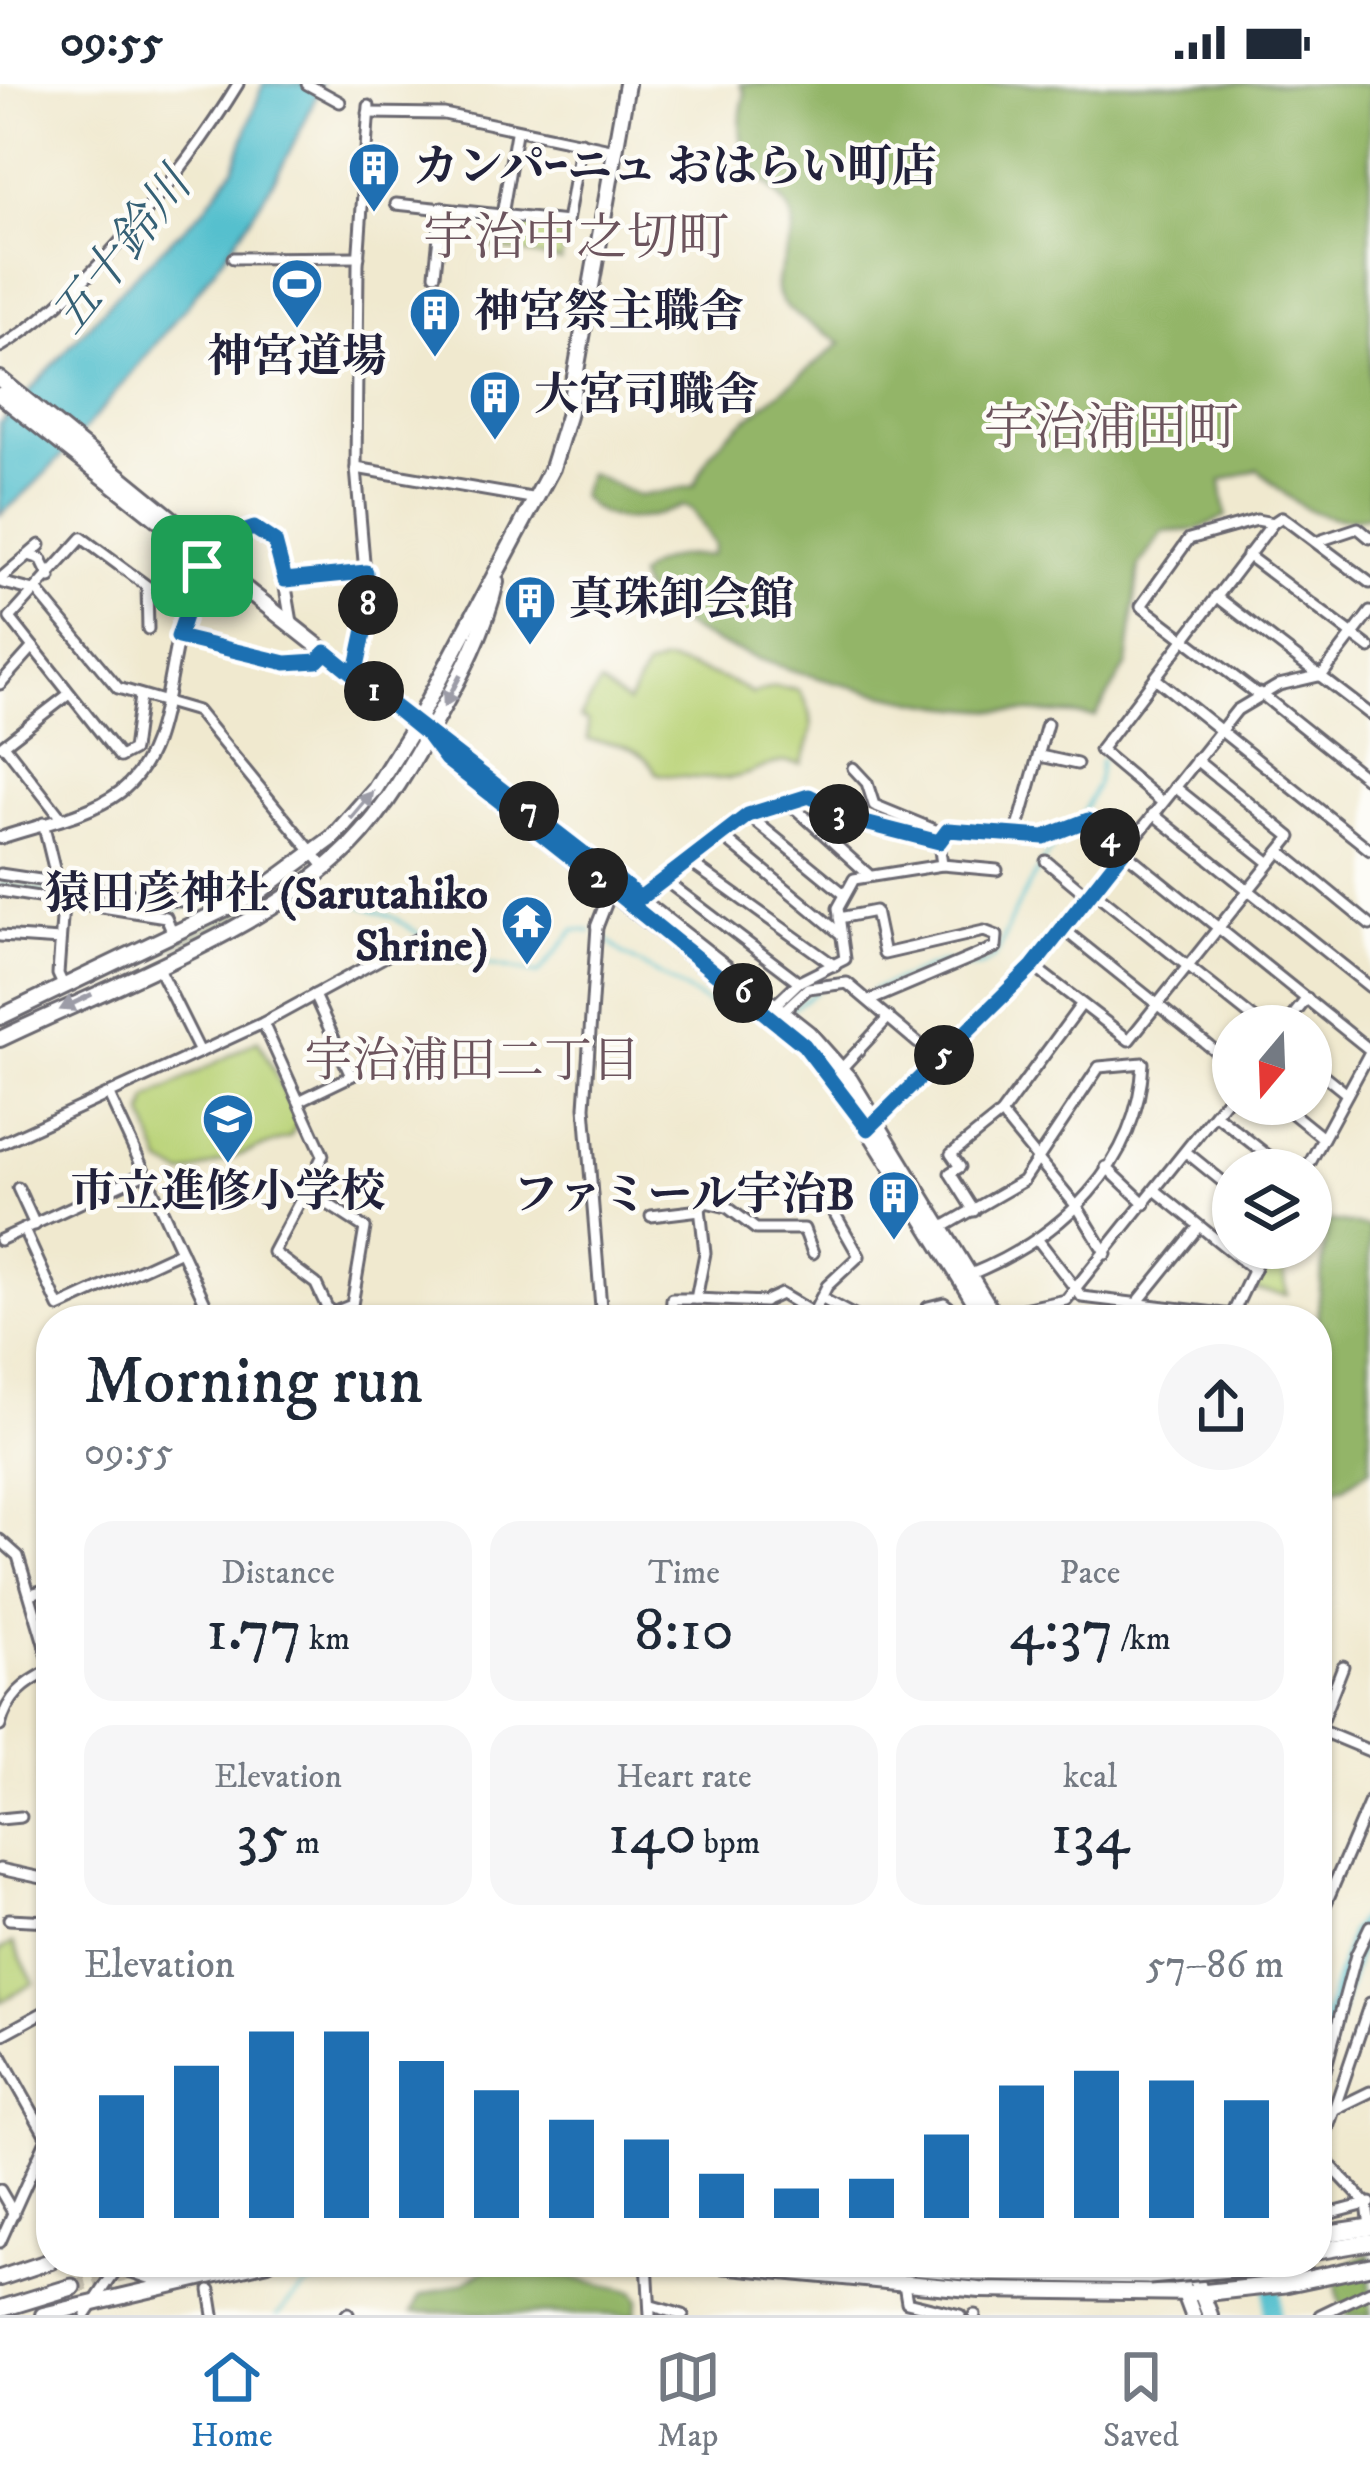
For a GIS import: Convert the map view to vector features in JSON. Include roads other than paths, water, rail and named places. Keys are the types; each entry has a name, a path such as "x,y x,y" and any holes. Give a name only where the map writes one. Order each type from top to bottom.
{"highway":[{"path":"1332,2232 1370,2223"},
{"path":"1332,2248 1370,2242"},
{"path":"1332,2258 1370,2252"},
{"path":"1332,2274 1370,2266"},
{"path":"1193,2294 1318,2277"},
{"path":"0,2300 71,2282 0,2309"}],"main road":[{"path":"0,1039 294,893 326,869 373,820 538,499 568,416 627,84"},
{"path":"0,379 110,476"},
{"path":"0,395 194,537 209,557 614,884 804,1045 873,1126 943,1227 986,1305"},
{"path":"0,1017 274,884 313,855 358,810 421,730"},
{"path":"614,884 640,898 779,1008 842,1068 984,1305"},
{"path":"0,2278 36,2266"},
{"path":"147,2277 175,2280"},
{"path":"44,2315 190,2277"},
{"path":"835,2277 1050,2294 1193,2294"},
{"path":"1182,2277 1210,2315"},
{"path":"1191,2277 1193,2315"}],"street":[{"path":"0,347 50,308 132,224 191,155 238,84"},
{"path":"307,84 340,101"},
{"path":"355,676 367,620 356,468 359,257 368,109 444,114 516,133 615,150"},
{"path":"502,214 516,133"},
{"path":"396,205 567,221 581,142"},
{"path":"435,274 442,207"},
{"path":"233,258 359,257"},
{"path":"356,468 538,499"},
{"path":"1162,802 1100,750 1273,523 1282,517 1370,583"},
{"path":"1273,523 1257,520 1189,538 1141,606 1370,781"},
{"path":"1316,542 1358,528 1367,533"},
{"path":"0,838 102,803 132,782 146,760 195,577 209,557 241,531 260,530 275,542 292,625"},
{"path":"140,696 134,750 123,758 10,618 82,538 147,586 148,629"},
{"path":"0,580 40,545"},
{"path":"29,555 41,560 50,578"},
{"path":"1247,555 1370,648"},
{"path":"285,580 366,572"},
{"path":"0,580 38,592 108,679 140,696 202,716 326,869"},
{"path":"1216,596 1370,714"},
{"path":"873,1126 1033,966 1221,730 1258,694 1322,675 1370,612"},
{"path":"178,637 286,663 317,661 326,652"},
{"path":"0,683 33,647"},
{"path":"1155,678 1370,850"},
{"path":"61,818 2,747 69,694"},
{"path":"1016,835 1047,724"},
{"path":"1040,756 1077,764"},
{"path":"1033,966 1125,1041 1280,851 1291,837 1196,760"},
{"path":"853,767 867,783 874,805 941,837"},
{"path":"1175,787 1270,863"},
{"path":"640,898 748,815 809,796 861,822 941,837 1044,837 1088,820 1370,1051 1317,1149"},
{"path":"788,802 868,874"},
{"path":"1153,814 1369,985"},
{"path":"748,815 843,893"},
{"path":"44,823 61,899 58,974 64,987"},
{"path":"721,835 842,935"},
{"path":"941,837 942,866"},
{"path":"1280,851 1370,925"},
{"path":"687,860 835,966"},
{"path":"1046,861 1237,1005"},
{"path":"779,1008 799,982 845,959 839,918 843,893 856,876 942,866 997,870"},
{"path":"0,874 180,901"},
{"path":"662,878 799,982"},
{"path":"601,1305 585,1107 596,926 614,884"},
{"path":"0,891 166,917 173,934"},
{"path":"839,918 875,911 884,953 984,931 997,937 996,947 983,956 954,962 871,1000"},
{"path":"1062,928 1212,1048"},
{"path":"0,935 60,940"},
{"path":"0,1144 263,1023 417,939"},
{"path":"156,964 200,1052"},
{"path":"779,1008 797,994 828,982 847,983 918,1043"},
{"path":"299,1101 354,1074 314,995"},
{"path":"1302,1005 1307,998"},
{"path":"974,1211 950,1173 960,1167 951,1154 1001,1114 1081,1005"},
{"path":"842,1068 890,1017"},
{"path":"263,1023 323,1155 273,1252 308,1276 325,1305"},
{"path":"943,1227 1023,1181 1099,1067 1142,1063 1141,1098 1130,1132 1078,1208 1038,1240 971,1274"},
{"path":"1332,1082 1347,1094"},
{"path":"109,1095 206,1305"},
{"path":"1001,1114 1078,1208 1106,1254"},
{"path":"1053,1305 1074,1293 1212,1118"},
{"path":"1229,1125 1259,1149"},
{"path":"1307,1125 1323,1138"},
{"path":"1186,1152 1212,1173"},
{"path":"1106,1167 1145,1204"},
{"path":"0,1240 145,1173"},
{"path":"18,1188 58,1305"},
{"path":"306,1190 365,1228 352,1305"},
{"path":"1155,1190 1254,1270 1237,1305"},
{"path":"818,1305 859,1256 822,1192"},
{"path":"696,1299 705,1252 700,1210 706,1202 756,1229 804,1229 813,1253"},
{"path":"651,1216 700,1210"},
{"path":"1137,1303 1198,1226"},
{"path":"1038,1240 1074,1293 1153,1305"},
{"path":"63,1305 181,1250"},
{"path":"672,1305 672,1299 766,1301 782,1294 797,1305"},
{"path":"821,1298 834,1305"},
{"path":"0,1540 14,1549 36,1613"},
{"path":"31,1594 36,1592"},
{"path":"1332,1694 1343,1666"},
{"path":"0,1726 6,1705 36,1677"},
{"path":"1332,1736 1370,1751"},
{"path":"1332,1888 1366,1823 1370,1801"},
{"path":"0,1819 21,1817"},
{"path":"0,1869 36,1879"},
{"path":"9,1919 36,1920"},
{"path":"1332,2044 1356,1955 1370,1926"},
{"path":"1332,2107 1370,2003"},
{"path":"0,2036 36,2016"},
{"path":"0,2054 36,2118"},
{"path":"1332,2110 1370,2092"},
{"path":"0,2242 36,2163"},
{"path":"1332,2166 1368,2203 1370,2223"},
{"path":"0,2190 14,2214"},
{"path":"1332,2213 1368,2203"},
{"path":"86,2315 109,2277"},
{"path":"648,2277 651,2310 683,2315"},
{"path":"904,2284 907,2302 960,2315"},
{"path":"210,2290 214,2315"},
{"path":"1320,2315 1370,2291"}],"water":[{"name":"五十鈴川","path":"263,84 321,84 282,167 233,244 178,317 48,470 0,515 0,423 133,277 205,208 234,167"}],"waterway":[{"path":"1082,814 1097,784 1101,760"},
{"path":"960,967 982,965 995,956 1026,891 1060,838"},
{"path":"0,884 170,912 258,873 274,874"},
{"path":"311,888 393,917 456,958 538,974 574,930 591,931"},
{"path":"600,934 623,954 729,1016 751,1012"},
{"path":"872,990 946,961"},
{"path":"792,1009 816,992"},
{"path":"1332,2017 1357,1935 1370,1918"},
{"path":"277,2315 306,2286 335,2277"},
{"path":"1272,2315 1273,2277"}],"tunnel":[{"path":"72,2287 110,2277"}],"place":[{"name":"カンパｰニュ おはらい町店","path":"374,214"},
{"name":"神宮道場","path":"297,330"},
{"name":"神宮祭主職舎","path":"435,359"},
{"name":"大宮司職舎","path":"495,442"},
{"name":"真珠卸会館","path":"530,647"},
{"name":"猿田彦神社 (Sarutahiko Shrine)","path":"527,967"},
{"name":"市立進修小学校","path":"228,1165"},
{"name":"ファミール宇治B","path":"894,1242"}],"district":[{"name":"宇治中之切町","path":"576,239"},
{"name":"宇治浦田町","path":"1111,429"},
{"name":"宇治浦田二丁目","path":"472,1062"}]}
